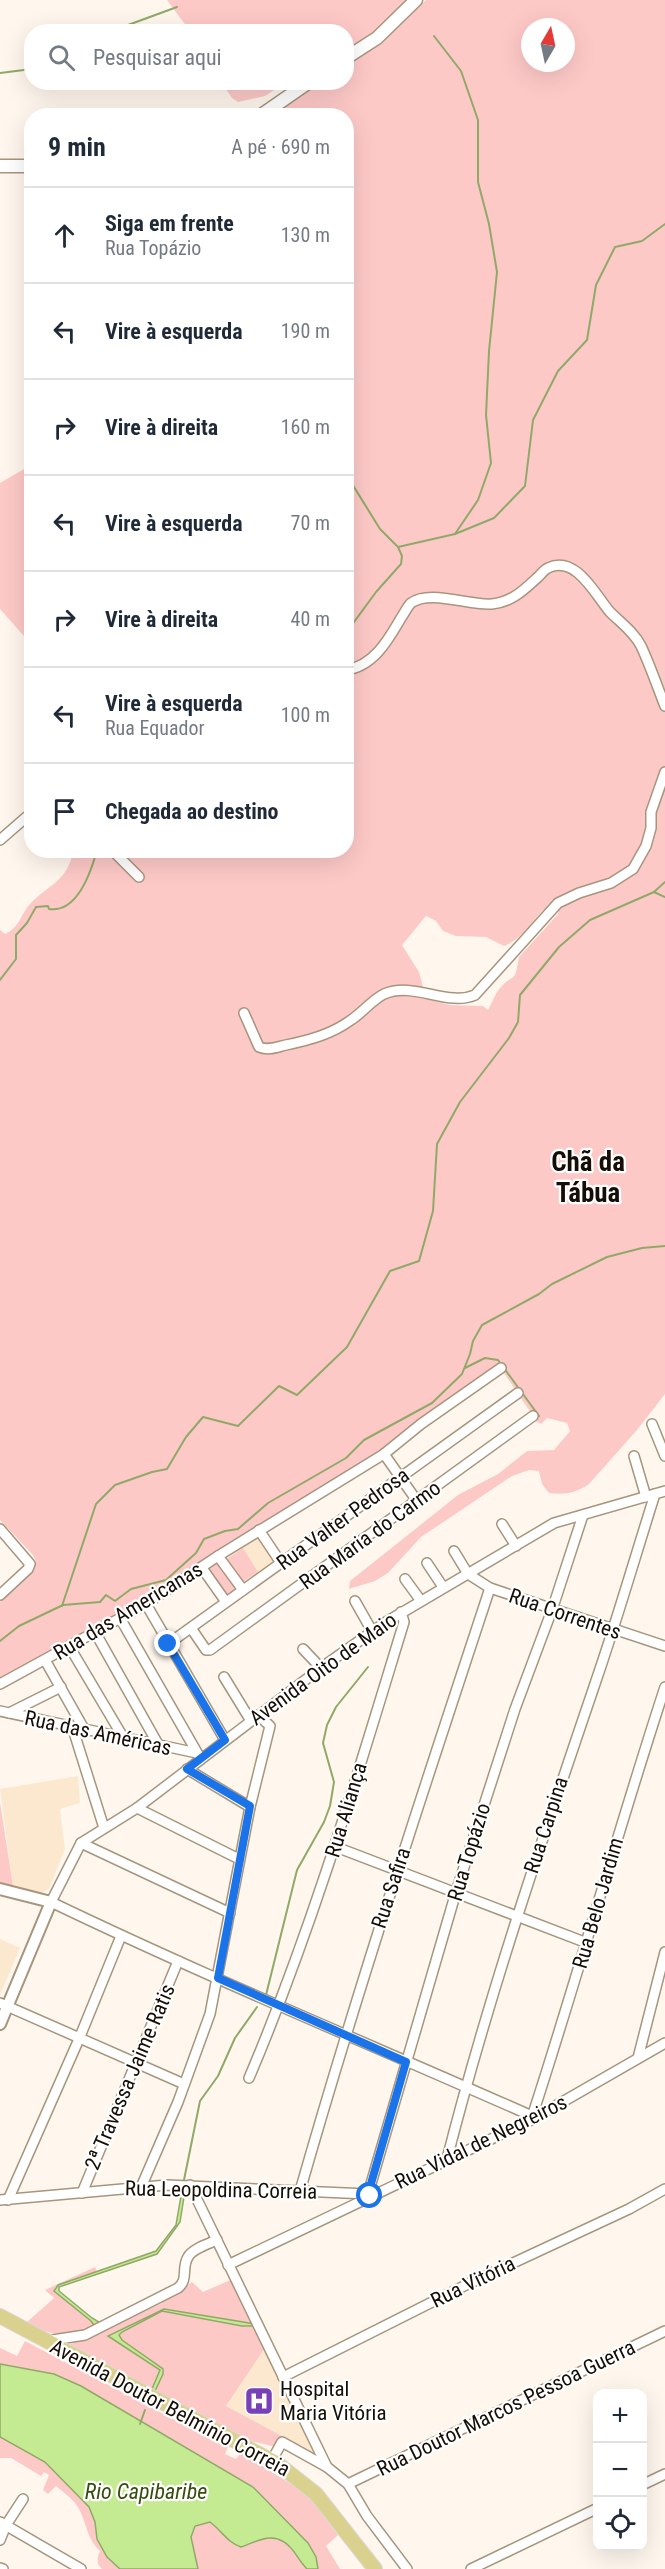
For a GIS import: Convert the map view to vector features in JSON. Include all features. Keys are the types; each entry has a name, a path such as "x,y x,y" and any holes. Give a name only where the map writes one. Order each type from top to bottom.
{"main road":[{"path":"354,53 377,38 416,0"},
{"path":"272,108 297,90"},
{"path":"0,166 24,166"},
{"name":"Avenida Doutor Belmínio Correia","path":"0,2316 272,2460 316,2494 375,2569"}],"street":[{"path":"354,669 374,657 410,604 421,598 493,604 519,595 548,568 561,565 580,574 610,612 634,636 641,647 665,706"},
{"path":"244,1013 259,1047 268,1049 313,1039 335,1030 384,994 399,991 430,993 464,1000 475,995 558,903 579,893 611,883 633,869 646,846 651,828 651,812 665,772"},
{"path":"0,840 24,820"},
{"path":"120,858 139,877"},
{"path":"218,1556 384,1454 421,1424 501,1368"},
{"name":"Rua Valter Pedrosa","path":"168,1644 518,1393"},
{"name":"Rua Maria do Carmo","path":"191,1628 206,1650 210,1650 533,1416"},
{"path":"652,1424 665,1456"},
{"path":"384,1454 417,1501"},
{"path":"634,1455 651,1496"},
{"name":"Avenida Oito de Maio","path":"0,2024 4,2005 81,1843 137,1808 187,1769 199,1755 225,1740 401,1612 561,1520 665,1491"},
{"name":"Rua Carpina","path":"447,2159 465,2086 517,1915 612,1630 651,1496"},
{"name":"Rua Topázio","path":"369,2195 456,1892 515,1709 552,1610 583,1515"},
{"path":"502,1524 516,1546"},
{"path":"0,1529 30,1564 28,1569 0,1594"},
{"path":"259,1530 281,1563"},
{"path":"454,1551 468,1574"},
{"name":"Rua das Americanas","path":"0,1684 146,1604 218,1556 243,1590"},
{"path":"427,1563 443,1587"},
{"path":"202,1568 226,1602"},
{"name":"Rua Correntes","path":"468,1574 490,1588 665,1646"},
{"path":"405,1579 421,1600"},
{"name":"Rua Safira","path":"300,2191 344,2035 490,1588"},
{"path":"355,1601 372,1631"},
{"path":"146,1604 225,1740"},
{"name":"Rua Aliança","path":"249,2078 279,2006 336,1847 404,1622 401,1612"},
{"path":"120,1618 199,1755"},
{"path":"94,1632 159,1746"},
{"path":"69,1646 123,1737"},
{"path":"303,1649 321,1668"},
{"path":"45,1660 84,1729"},
{"path":"142,2186 210,2014 250,1806 270,1726 254,1718 224,1677"},
{"path":"4,1712 61,1687"},
{"name":"Rua Belo Jardim","path":"532,2118 587,1943 621,1823 665,1687"},
{"name":"Rua das Américas","path":"4,1712 199,1755"},
{"path":"72,1726 104,1828"},
{"path":"187,1769 250,1806"},
{"path":"137,1808 239,1859"},
{"path":"81,1843 230,1913"},
{"path":"336,1847 587,1943"},
{"path":"0,1889 51,1902 121,1936 465,2086 532,2118"},
{"path":"4,2199 79,2039 121,1936"},
{"path":"638,2058 665,1952"},
{"name":"2ª Travessa Jaime Ratis","path":"82,2193 178,1961"},
{"path":"4,2005 184,2084"},
{"name":"Rua Vidal de Negreiros","path":"228,2265 532,2118 665,2043"},
{"path":"190,2185 327,2467"},
{"name":"Rua Leopoldina Correia","path":"4,2199 142,2186 190,2185 369,2195"},
{"name":"Rua Vitória","path":"283,2377 458,2289 629,2209 665,2189"},
{"path":"46,2341 85,2335 178,2288 185,2280 186,2262 190,2254 217,2240"},
{"name":"Rua Doutor Marcos Pessoa Guerra","path":"348,2484 665,2331"},
{"path":"272,2460 282,2442 327,2467 348,2484 367,2516 407,2569"},
{"path":"647,2483 665,2474"},
{"path":"0,2540 3,2524 23,2499"},
{"path":"471,2569 593,2510"},
{"path":"3,2524 81,2569"}],"shaded area":[{"path":"167,0 406,0 385,24 354,45 354,24 185,24"},
{"path":"426,0 665,0 665,1394 637,1430 589,1484 570,1493 549,1493 542,1484 539,1471 529,1470 512,1476 421,1537 388,1573 375,1581 349,1589 350,1581 458,1495 498,1474 527,1451 554,1450 570,1431 567,1423 547,1418 541,1424 537,1422 498,1364 389,1445 247,1539 0,1681 0,1602 30,1575 36,1562 33,1555 0,1520 0,930 5,934 13,928 29,905 61,877 71,858 354,858 354,108 278,108 308,90 354,90 354,59 385,38","holes":["559,909 558,914 519,957 515,975 500,988 488,1010 483,1006 450,1005 430,1000 419,972 402,945 426,916 436,921 443,931 456,936 486,937 504,946 520,936 543,910"]},
{"path":"227,90 274,90 265,96 238,102"},
{"path":"24,469 24,636 0,609 0,483"},
{"path":"260,1534 278,1562 242,1586 222,1559"},
{"path":"243,1548 258,1572 242,1582 227,1559"},
{"path":"218,1561 238,1589 226,1597 206,1570"},
{"path":"78,1776 80,1803 60,1809 65,1849 49,1889 41,1893 13,1886 0,1789"},
{"path":"0,1802 13,1886 0,1883"},
{"path":"0,1939 20,1948 0,1995"},
{"path":"95,2267 97,2272 56,2286 54,2291 91,2321 96,2328 78,2333 60,2334 43,2331 26,2323 54,2298 45,2290"},
{"path":"235,2278 267,2345 226,2406 282,2436 276,2447 251,2441 67,2346 160,2304 192,2282 203,2292"},
{"path":"25,2341 209,2438 211,2434 229,2444 225,2454 236,2459 241,2452 291,2484 311,2499 338,2535 326,2546 340,2569 318,2569 316,2557 253,2487 81,2386 54,2374 0,2364 0,2348 17,2356"},
{"name":"Hospital Maria Vitória","path":"264,2349 288,2399 316,2454 226,2406"},
{"path":"0,2437 45,2462 89,2507 95,2522 97,2539 107,2557 120,2569 100,2567 98,2556 100,2551 91,2540 75,2503 56,2486 48,2494 43,2490 49,2475 44,2472 41,2476 11,2458 0,2458"},
{"path":"210,2522 229,2540 241,2547 266,2538 278,2539 292,2549 307,2569 198,2569 191,2537 195,2526"}],"water":[{"path":"181,2196 184,2197 180,2222 157,2254 59,2287 59,2291 104,2325 96,2328 91,2321 54,2291 58,2285 156,2251 176,2225"},
{"path":"164,2309 256,2326 242,2326 162,2311 122,2332 119,2335 122,2340 163,2369 155,2391 152,2389 160,2370 108,2336"},
{"name":"Rio Capibaribe","path":"0,2364 54,2374 81,2386 253,2487 308,2543 316,2557 318,2569 307,2569 290,2547 278,2539 266,2538 241,2547 229,2540 210,2522 195,2526 191,2537 198,2569 120,2569 107,2557 97,2539 95,2522 89,2507 45,2462 0,2437"}],"waterway":[{"path":"131,24 177,7"},
{"path":"434,36 461,71 478,120 478,182 489,224 497,272 489,351 486,415 491,463 478,500 455,534"},
{"path":"0,73 24,70"},
{"path":"398,547 455,534 494,518 525,486 533,420 558,371 587,340 596,285 615,247 642,241 665,224"},
{"path":"354,487 380,529 398,547 402,556 401,564 376,592 354,622"},
{"path":"0,980 16,959 16,935 27,923 36,907 48,906 49,909 59,909 67,905 75,898 87,879 94,858"},
{"path":"62,1606 96,1504 115,1485 167,1469 186,1437 203,1417 238,1426 279,1386 297,1395 347,1347 390,1271 419,1261 433,1211 437,1144 460,1102 509,1038 518,1022 520,995 559,947 590,920 654,892 665,882"},
{"path":"654,892 665,897"},
{"path":"0,1641 19,1626 63,1605 100,1602 106,1595 115,1601 131,1589 166,1580 196,1553 204,1539 238,1529 268,1503 346,1458 364,1440 432,1403 462,1374 473,1341 482,1325 539,1294 552,1284 607,1257 642,1248 665,1246"},
{"path":"465,1368 485,1358 498,1360 539,1416"},
{"path":"266,1995 297,1870 324,1822 330,1806 334,1782 323,1743 327,1725 336,1707 368,1667"},
{"path":"184,2180 200,2101 218,2076 235,2038 257,2007"},
{"path":"140,2424 145,2410"}],"place":[{"name":"Hospital Maria Vitória","path":"259,2401"}],"district":[{"name":"Chã da Tábua","path":"588,1178"}],"route":[{"path":"168,1644 225,1740 187,1769 250,1806 218,1978 406,2062 368,2194 370,2196"}]}
